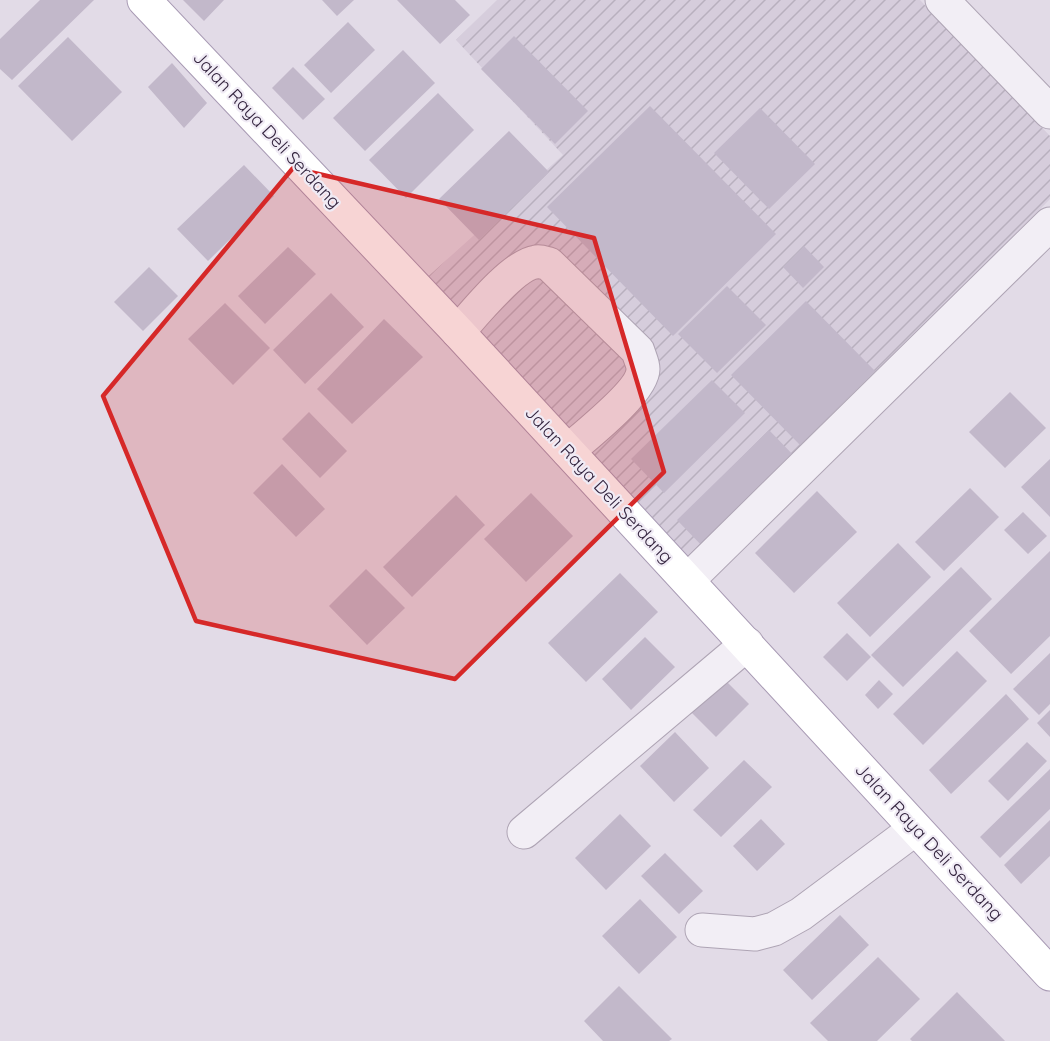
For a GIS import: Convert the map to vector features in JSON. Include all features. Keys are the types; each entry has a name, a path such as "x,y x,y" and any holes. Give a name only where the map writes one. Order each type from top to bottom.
{"main road":[{"name":"Jalan Raya Deli Serdang","path":"144,0 458,332 1050,974"}],"street":[{"path":"942,0 1050,112"},
{"path":"688,580 1050,224"},
{"path":"458,332 510,276 524,266 537,261 549,264 638,351 643,368 634,389 621,404 568,451"},
{"path":"524,832 747,644"},
{"path":"702,930 755,934 774,929 801,915 915,829"}],"highlighted area":[{"path":"293,168 594,238 664,472 455,679 196,621 103,396"}],"shaded area":[{"path":"497,0 920,0 1050,136 1050,199 693,563 422,282 563,155 456,40"}],"building":[{"path":"40,0 94,0 12,80 0,69 0,39"},
{"path":"183,0 224,0 204,21"},
{"path":"322,0 354,0 337,16"},
{"path":"397,0 455,0 470,15 440,44"},
{"path":"348,22 375,50 331,93 304,65"},
{"path":"514,36 588,111 555,144 481,69"},
{"path":"68,37 122,92 72,141 18,86"},
{"path":"403,50 435,83 365,151 333,118"},
{"path":"172,63 207,103 184,128 148,87"},
{"path":"293,67 325,99 303,120 272,88"},
{"path":"438,93 474,130 406,198 369,160"},
{"path":"650,106 776,234 673,336 547,207"},
{"path":"760,108 815,164 769,209 714,153"},
{"path":"509,131 549,172 479,240 439,199"},
{"path":"244,165 274,196 208,261 177,229"},
{"path":"804,246 824,267 803,288 783,267"},
{"path":"288,247 316,274 265,324 238,296"},
{"path":"149,267 178,296 143,331 114,302"},
{"path":"727,286 766,325 717,373 678,334"},
{"path":"331,293 364,327 305,384 273,350"},
{"path":"806,301 875,371 800,445 731,375"},
{"path":"225,303 270,348 233,385 188,339"},
{"path":"384,319 423,357 352,424 317,389"},
{"path":"712,380 745,413 664,493 631,459"},
{"path":"1010,392 1046,428 1005,468 969,432"},
{"path":"309,412 347,451 320,478 282,439"},
{"path":"769,430 798,460 706,550 677,520"},
{"path":"1050,459 1050,517 1021,487"},
{"path":"282,464 325,509 296,537 253,493"},
{"path":"970,488 999,517 944,571 915,542"},
{"path":"817,491 857,532 794,593 755,553"},
{"path":"531,493 573,536 526,582 484,539"},
{"path":"456,495 485,525 412,597 383,567"},
{"path":"1023,512 1047,536 1028,554 1004,530"},
{"path":"898,543 931,577 870,637 837,603"},
{"path":"1050,551 1050,636 1011,674 969,631"},
{"path":"961,567 992,599 903,687 871,655"},
{"path":"366,569 405,608 367,645 329,606"},
{"path":"620,573 658,612 586,682 548,643"},
{"path":"847,633 871,657 847,681 823,657"},
{"path":"645,637 675,667 631,710 602,679"},
{"path":"957,651 987,681 923,745 893,714"},
{"path":"1050,653 1050,704 1039,715 1013,689"},
{"path":"718,673 749,704 716,737 685,706"},
{"path":"879,680 893,694 878,709 865,695"},
{"path":"1006,694 1029,719 951,794 929,770"},
{"path":"1050,710 1050,737 1037,723"},
{"path":"675,732 709,768 674,802 640,766"},
{"path":"1027,742 1047,761 1008,801 988,781"},
{"path":"744,760 772,787 721,837 693,810"},
{"path":"1050,769 1050,809 1000,858 980,837"},
{"path":"620,814 651,846 606,890 575,858"},
{"path":"761,819 785,844 757,871 733,846"},
{"path":"1050,820 1050,856 1021,884 1004,865"},
{"path":"665,853 703,891 679,914 641,876"},
{"path":"640,899 677,937 639,974 602,936"},
{"path":"840,915 869,945 812,1000 783,970"},
{"path":"878,957 920,999 877,1041 828,1041 810,1023"},
{"path":"619,986 672,1039 669,1041 603,1041 584,1021"},
{"path":"957,992 1005,1041 912,1041 910,1039"}]}
